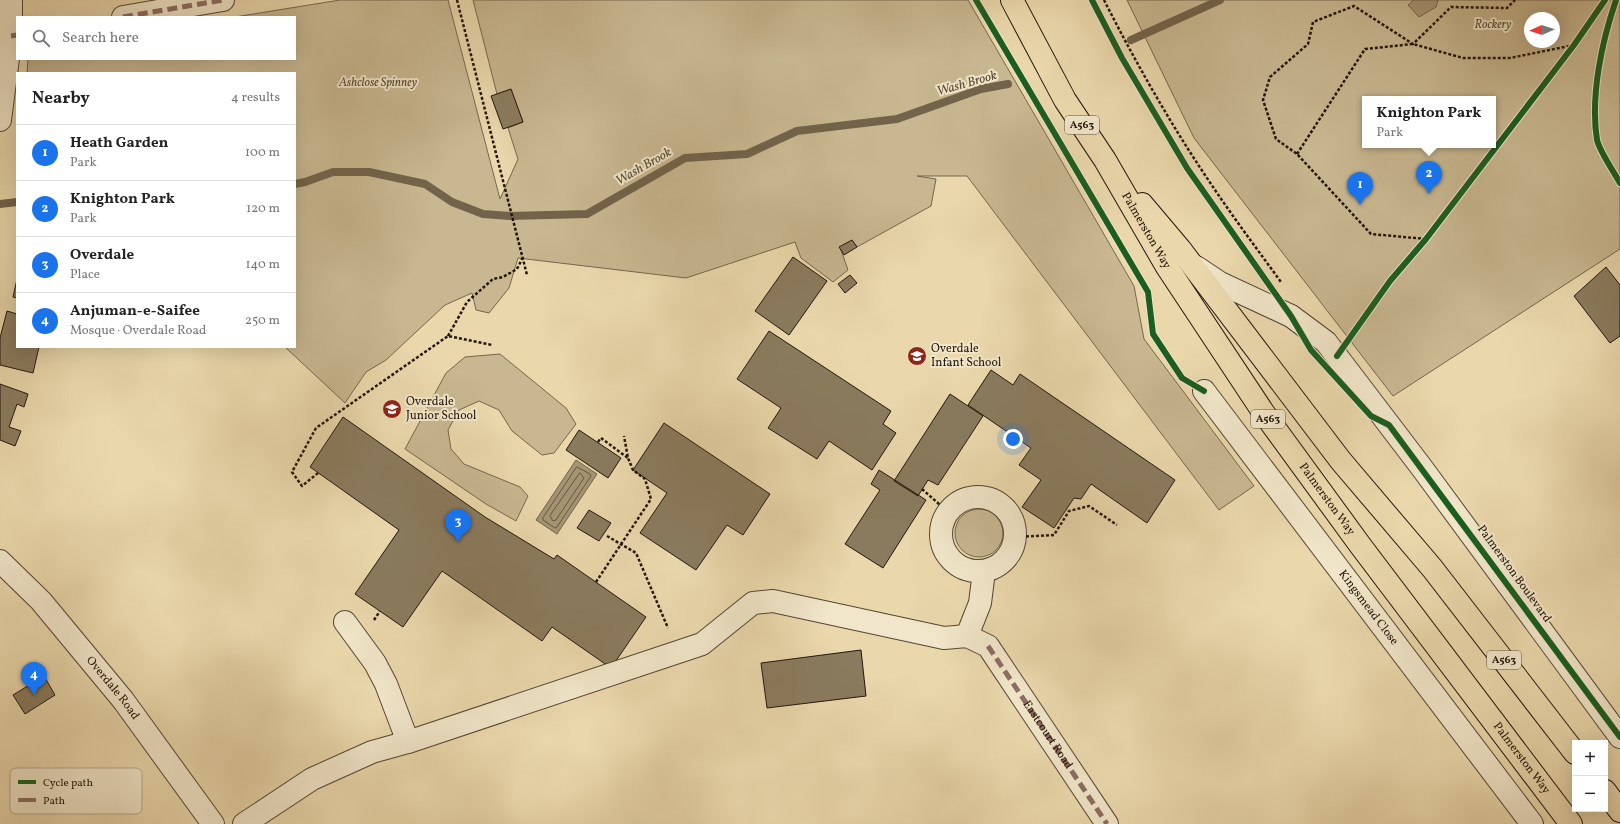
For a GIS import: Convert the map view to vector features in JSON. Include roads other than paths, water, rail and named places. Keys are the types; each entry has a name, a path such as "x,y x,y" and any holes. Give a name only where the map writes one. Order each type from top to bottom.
{"highway":[{"name":"Palmerston Way","path":"1012,0 1059,88 1105,160 1167,267 1263,412 1360,545 1570,824"},
{"name":"Palmerston Way","path":"1105,160 1180,249 1341,461 1432,568 1572,749"},
{"path":"1608,795 1620,811"}],"street":[{"path":"0,120 14,35 11,0"},
{"path":"129,16 223,0"},
{"name":"Palmerston Boulevard","path":"1191,264 1220,284 1291,316 1326,342 1422,468 1620,736"},
{"name":"Kingsmead Close","path":"1204,391 1532,824"},
{"path":"980,497 992,499 1002,505 1010,514 1015,525 1016,537 1012,550 1006,560 995,568 984,571 971,571 960,566 950,558 943,548 941,535 942,523 948,512 957,503 968,498 980,497"},
{"name":"Overdale Road","path":"0,561 41,600 123,700 213,824"},
{"path":"244,824 312,779 372,752 408,742 702,644 753,603 773,601 944,638 967,636 980,603 984,571"},
{"path":"345,622 375,663 386,684 408,742"},
{"name":"Eastcourt Road","path":"967,636 988,646 1107,824"}],"water":[{"path":"1414,0 1438,0 1436,7 1419,17 1408,5"},
{"path":"576,460 597,474 557,534 536,520"}],"waterway":[{"name":"Wash Brook","path":"1131,40 1220,0"},
{"name":"Wash Brook","path":"296,184 333,172 369,172 425,184 452,202 483,214 510,216 587,214 685,158 747,154 797,131 897,119 981,89 1008,84"},
{"path":"0,204 16,202"}],"place":[{"name":"Knighton Park","path":"1429,194"},
{"name":"Heath Garden","path":"1360,205"},
{"name":"Overdale Infant School","path":"917,356"},
{"name":"Overdale Junior School","path":"392,409"},
{"name":"Overdale","path":"458,542"},
{"name":"Anjuman-e-Saifee","path":"34,695"}],"park label":[{"name":"Rockery","path":"1493,25"},
{"name":"Ashclose Spinney","path":"378,83"}]}
